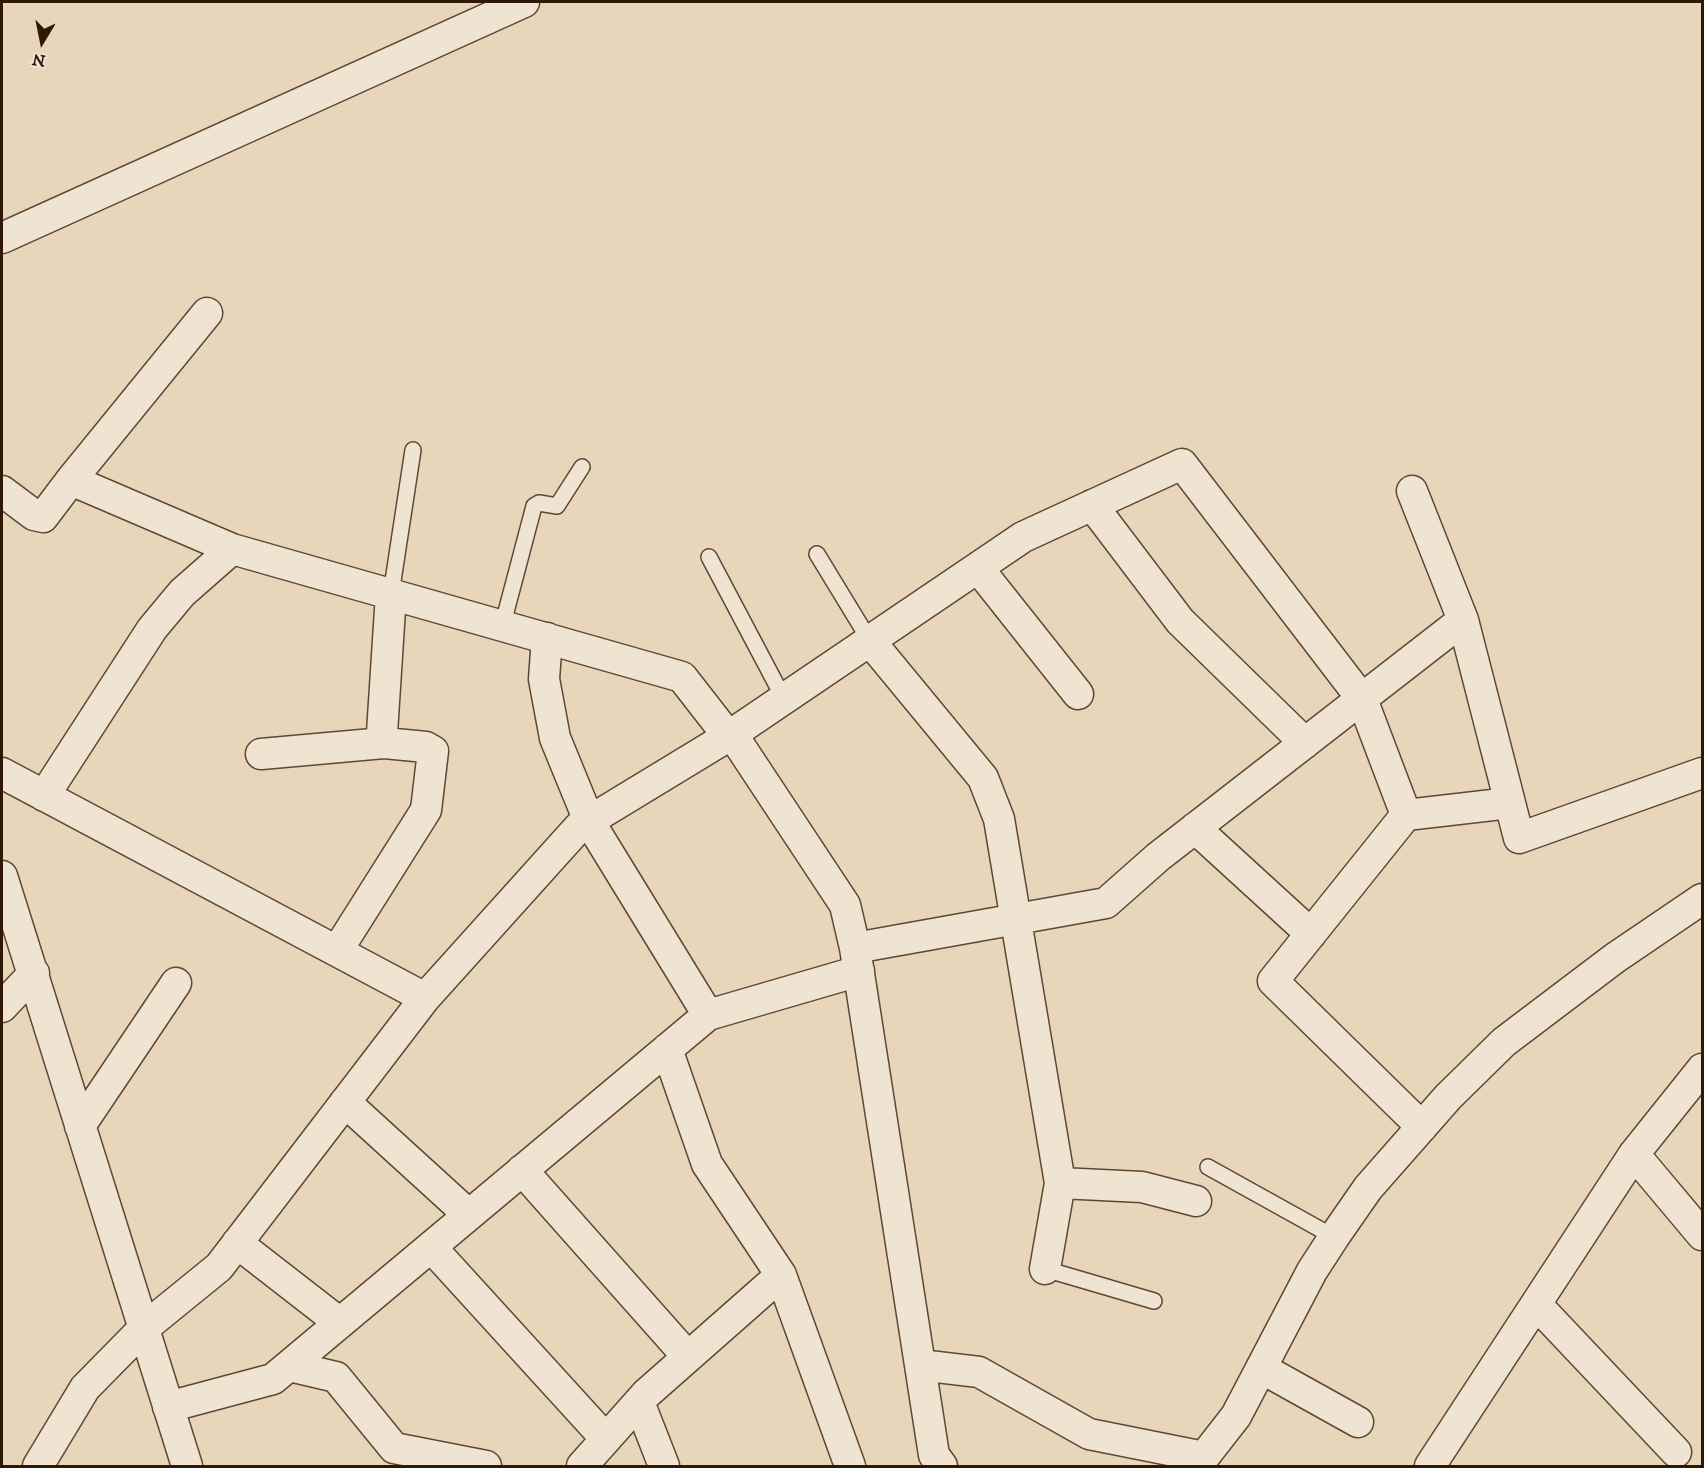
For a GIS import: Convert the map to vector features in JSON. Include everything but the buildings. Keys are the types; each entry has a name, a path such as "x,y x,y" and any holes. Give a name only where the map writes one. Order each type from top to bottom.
{"street":[{"path":"2,238 524,2"},
{"path":"2,491 34,515 43,517 207,313"},
{"path":"38,1467 85,1388 144,1328 219,1267 425,998 579,827 730,735 1023,537 1182,464 1362,699 1406,815"},
{"path":"71,480 232,549 681,677 730,735 845,905 857,959 934,1455 942,1467"},
{"path":"1412,491 1463,620 1519,838 1702,773"},
{"path":"1092,505 1180,621 1305,743"},
{"path":"44,796 152,629 182,593 232,549"},
{"path":"978,568 1078,694"},
{"path":"384,743 382,733 391,594"},
{"path":"168,1407 273,1379 708,1015 857,959 1016,919 1106,903 1195,828 1463,620"},
{"path":"547,638 544,680 555,738 589,821 708,1015"},
{"path":"870,641 983,778 999,819 1060,1183 1045,1269"},
{"path":"261,754 384,743 426,747 433,751 426,810 337,951"},
{"path":"2,773 425,998"},
{"path":"1422,1126 1273,981 1406,815 1510,803"},
{"path":"1195,828 1311,934"},
{"path":"2,876 187,1467"},
{"path":"920,1365 979,1372 1089,1434 1200,1462 1236,1416 1312,1271 1368,1188 1422,1126 1504,1042 1615,958 1702,899"},
{"path":"2,1007 34,973"},
{"path":"80,1126 176,983"},
{"path":"667,1048 707,1164 781,1275 850,1467"},
{"path":"1430,1467 1634,1154 1702,1069"},
{"path":"345,1102 469,1215"},
{"path":"1634,1154 1702,1235"},
{"path":"522,1170 688,1357"},
{"path":"1060,1183 1142,1187 1196,1201"},
{"path":"237,1244 340,1323"},
{"path":"431,1247 606,1439"},
{"path":"582,1467 639,1402 781,1275"},
{"path":"1536,1304 1676,1452"},
{"path":"289,1366 336,1377 394,1448 486,1467"},
{"path":"1261,1368 1358,1422"},
{"path":"639,1402 664,1467"}],"lane":[{"path":"391,594 413,450"},
{"path":"502,627 534,506 539,503 557,506 582,467"},
{"path":"817,554 870,641"},
{"path":"709,557 784,699"},
{"path":"1208,1167 1335,1237"},
{"path":"1045,1269 1154,1301"}]}
